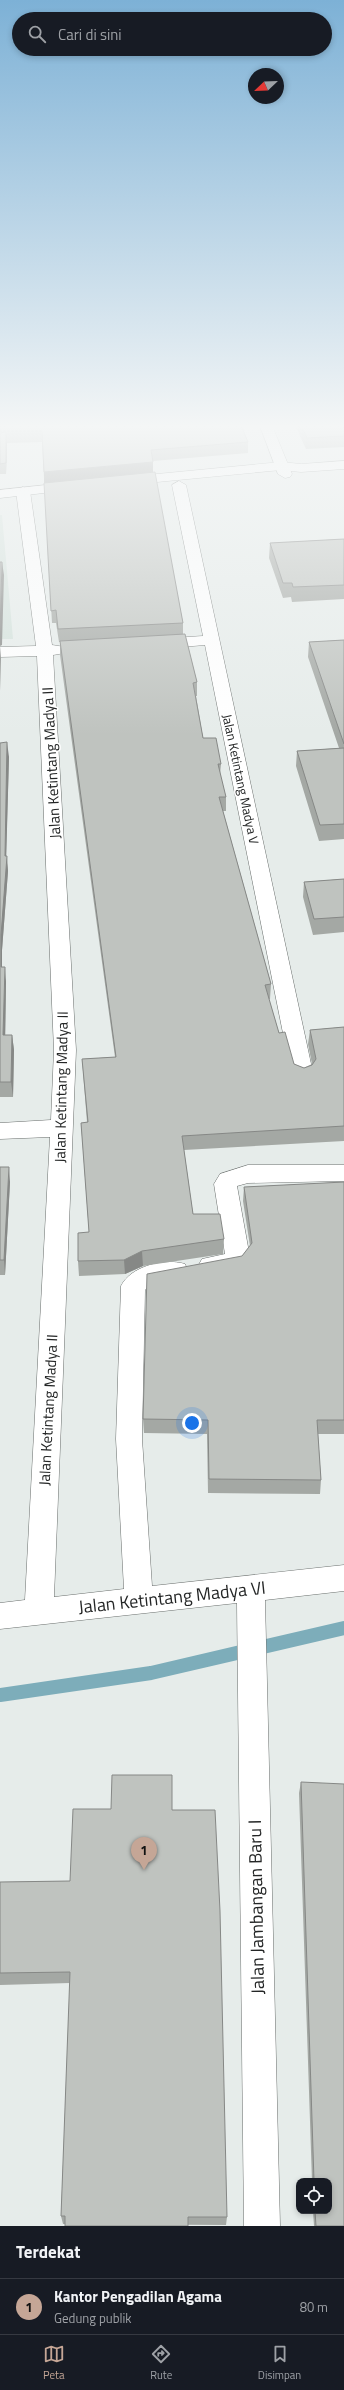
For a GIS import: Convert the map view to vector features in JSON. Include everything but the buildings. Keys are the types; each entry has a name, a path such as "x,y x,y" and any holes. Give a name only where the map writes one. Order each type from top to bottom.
{"street":[{"name":"Jalan Ketintang Madya II","path":"28,527 45,651 64,1050 39,1612"},
{"name":"Jalan Ketintang Madya V","path":"188,527 302,1073"},
{"path":"140,645 212,640"},
{"path":"0,652 77,649"},
{"path":"0,1131 61,1128"},
{"path":"139,1601 129,1439 134,1283 148,1276 235,1261 238,1255 225,1184 232,1178 248,1174 344,1173"},
{"name":"Jalan Ketintang Madya VI","path":"0,1616 344,1578"},
{"name":"Jalan Jambangan Baru I","path":"251,1589 251,1680 262,2226"}],"shaded area":[{"path":"0,527 3,527 13,639 0,639"}],"waterway":[{"path":"0,1695 151,1673 344,1628"}],"place":[{"name":"Kantor Pengadilan Agama","path":"144,1870"}]}
